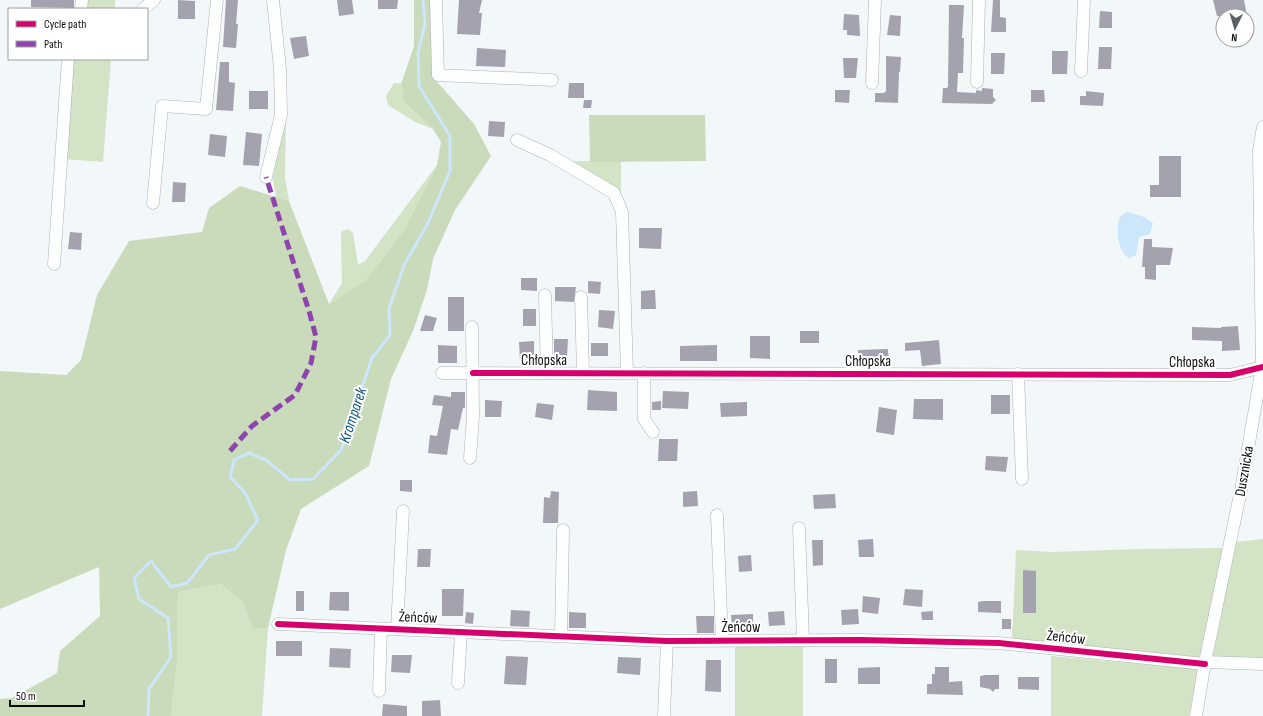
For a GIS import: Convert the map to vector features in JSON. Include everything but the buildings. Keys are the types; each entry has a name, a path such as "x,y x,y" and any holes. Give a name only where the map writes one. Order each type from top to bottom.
{"street":[{"path":"144,8 154,0"},
{"path":"153,203 162,106 206,109 217,0"},
{"path":"266,177 281,116 280,69 273,0"},
{"path":"436,0 438,75 552,80"},
{"path":"872,84 876,0"},
{"path":"976,82 979,0"},
{"path":"1081,71 1084,0"},
{"path":"54,264 68,60"},
{"name":"Dusznicka","path":"1196,716 1205,663 1241,490 1263,367 1259,150 1263,127"},
{"path":"517,140 550,155 614,193 622,212 627,373"},
{"path":"545,295 547,373"},
{"path":"581,297 582,373"},
{"path":"470,458 473,373 472,327"},
{"name":"Chłopska","path":"442,373 1230,375 1263,367"},
{"path":"644,373 644,419 652,432"},
{"path":"1018,374 1022,479"},
{"path":"397,629 404,511"},
{"path":"716,515 722,640"},
{"path":"799,528 803,640"},
{"path":"561,636 563,530"},
{"name":"Żeńców","path":"278,624 667,641 803,640 999,643 1205,663 1263,664"},
{"path":"379,691 381,628"},
{"path":"458,683 461,632"},
{"path":"664,715 667,641"}],"green space":[{"path":"86,0 115,0 115,8 85,8"},
{"path":"414,0 431,0 433,77 474,124 491,156 455,210 433,259 427,290 413,331 391,379 369,466 301,509 286,550 268,628 253,630 243,603 221,584 178,592 177,661 171,716 0,716 0,699 12,698 57,673 60,651 100,616 99,567 0,609 0,371 66,375 81,360 97,295 129,241 202,232 209,208 240,186 289,201 329,304 366,280 404,230 437,165 441,142 433,129 404,102 401,84 414,46"},
{"path":"72,60 111,60 103,162 64,159"},
{"path":"394,83 401,84 404,102 433,129 415,122 388,105 386,96"},
{"path":"589,115 705,115 706,161 590,162"},
{"path":"286,116 285,177 289,201 276,197 271,170"},
{"path":"568,161 621,161 621,194"},
{"path":"437,165 404,230 366,280 329,304 342,283 341,232 348,229 353,233 358,265 365,261"},
{"path":"1263,539 1263,659 1212,659 1236,542"},
{"path":"1223,548 1200,657 1012,639 1016,550 1051,552"},
{"path":"221,584 243,603 253,630 268,628 262,716 171,716 177,661 178,592"},
{"path":"735,644 803,644 803,716 735,716"},
{"path":"1051,656 1198,669 1189,716 1051,716"}],"water":[{"path":"1128,212 1144,217 1153,223 1150,234 1139,237 1136,255 1129,258 1122,251 1118,240 1118,222 1123,214"}],"waterway":[{"name":"Kromparek","path":"148,716 149,689 171,657 168,618 139,599 134,578 151,561 171,587 187,583 209,555 235,549 258,520 245,493 230,477 234,460 249,453 266,460 290,480 313,479 341,450 372,358 390,335 389,309 404,265 427,225 450,171 450,136 419,86 418,53 425,24 423,0"}],"marked path":[{"path":"230,451 252,426 295,395 311,363 316,337 266,177"}],"cycle path":[{"path":"473,373 1230,375 1263,367"},
{"path":"278,624 667,641 860,640 999,643 1205,664"}]}
